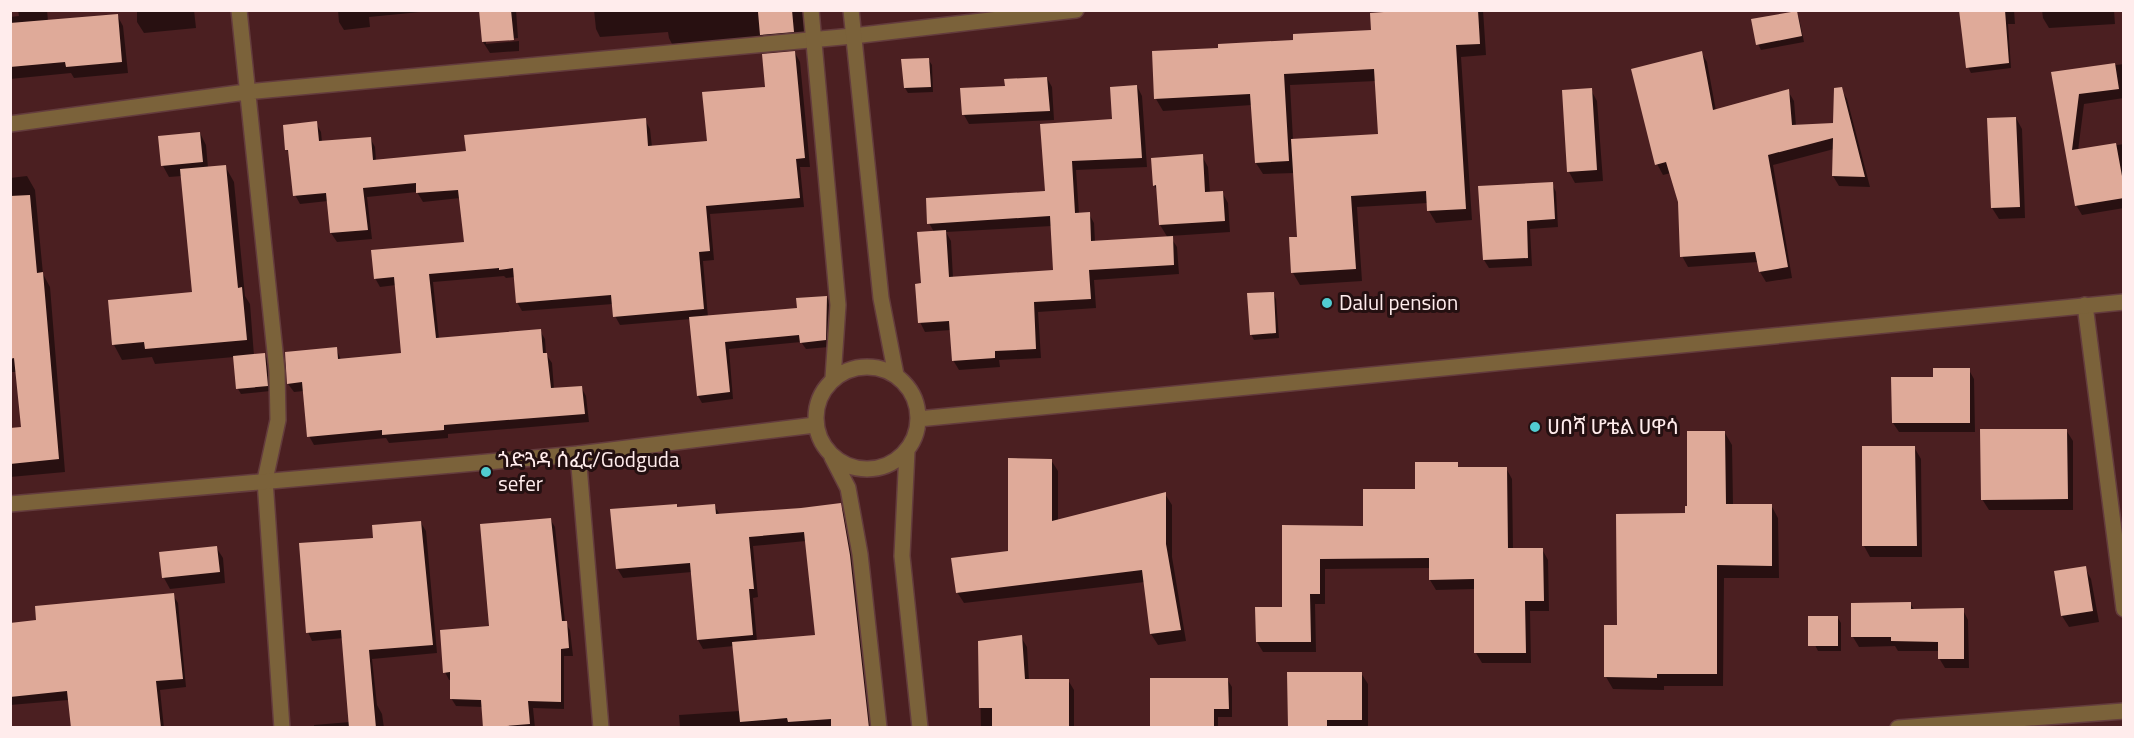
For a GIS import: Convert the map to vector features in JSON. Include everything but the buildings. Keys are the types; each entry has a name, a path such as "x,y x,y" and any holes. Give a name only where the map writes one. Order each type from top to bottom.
{"street":[{"path":"239,10 277,371 278,420 265,480 282,728"},
{"path":"812,10 838,305 833,378"},
{"path":"851,10 881,298 896,375"},
{"path":"10,124 246,93 814,40 1076,10"},
{"path":"918,419 2124,302"},
{"path":"2085,305 2124,609"},
{"path":"831,455 845,465 861,469 878,468 894,462 907,451 915,436 918,419 916,402 908,387 896,375 881,368 864,366 848,369 833,378 822,391 816,407 815,425 820,441 831,455 848,488 860,554 879,728"},
{"path":"10,504 578,454 815,425"},
{"path":"907,451 902,556 920,728"},
{"path":"578,454 601,728"},
{"path":"1898,728 2124,711"}],"place":[{"name":"Dalul pension","path":"1327,303"},
{"name":"ሀበሻ ሆቴል ሀዋሳ","path":"1535,427"},
{"name":"ጎድጓዳ ሰፈር/Godguda sefer","path":"486,472"}]}
